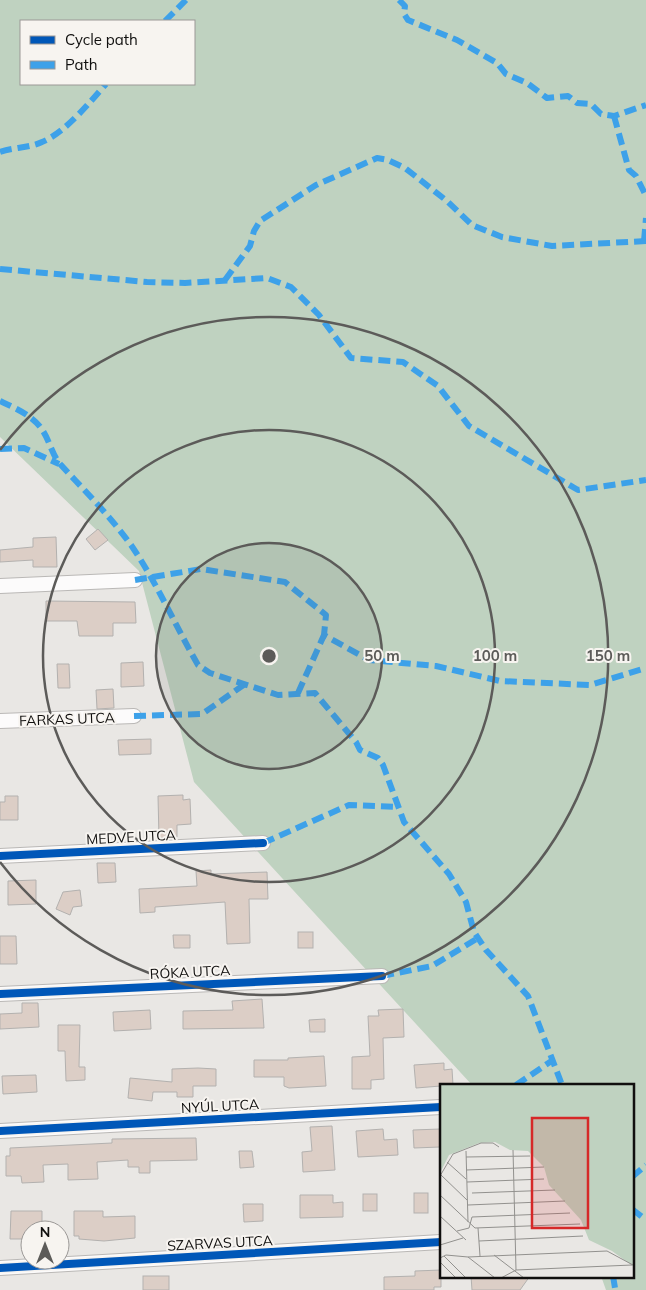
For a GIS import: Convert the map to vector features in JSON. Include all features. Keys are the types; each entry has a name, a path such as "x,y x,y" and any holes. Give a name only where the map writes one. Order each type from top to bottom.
{"street":[{"path":"0,586 136,580"},
{"name":"FARKAS UTCA","path":"0,722 134,716"},
{"name":"MEDVE UTCA","path":"0,856 262,843"},
{"name":"RÓKA UTCA","path":"0,994 382,976"},
{"name":"NYÚL UTCA","path":"0,1131 440,1107"},
{"name":"SZARVAS UTCA","path":"0,1268 440,1242"}],"green space":[{"path":"0,0 646,0 646,1290 606,1290 602,1278 634,1278 634,1084 471,1084 194,782 139,571 0,437"}],"building":[{"path":"98,529 108,540 95,550 86,539"},
{"path":"56,537 57,567 33,567 33,560 0,562 0,550 33,547 33,538"},
{"path":"46,601 135,602 136,623 113,623 113,636 79,636 77,621 46,621"},
{"path":"143,662 144,686 121,687 121,663"},
{"path":"57,664 69,664 70,688 58,688"},
{"path":"113,689 114,708 97,709 96,690"},
{"path":"151,739 151,754 119,755 118,740"},
{"path":"183,795 183,800 190,799 191,824 177,825 177,837 159,838 158,796"},
{"path":"5,796 18,796 18,820 0,820 0,802 5,802"},
{"path":"97,863 115,863 116,882 98,883"},
{"path":"211,870 211,874 267,872 268,899 249,899 250,943 227,944 225,902 155,907 155,912 140,913 139,889 197,886 196,871"},
{"path":"36,880 36,904 8,905 8,881"},
{"path":"80,890 82,906 73,907 70,915 56,909 63,892"},
{"path":"298,932 313,932 313,948 298,948"},
{"path":"173,935 190,935 190,948 174,948"},
{"path":"0,936 16,936 17,964 0,964"},
{"path":"262,999 264,1028 183,1029 183,1011 233,1010 232,1001"},
{"path":"22,1003 38,1003 39,1027 0,1029 0,1014 22,1013"},
{"path":"403,1009 404,1037 383,1038 384,1079 371,1080 371,1089 352,1089 352,1057 370,1056 368,1016 379,1016 378,1010"},
{"path":"150,1010 151,1029 114,1031 113,1012"},
{"path":"325,1019 325,1032 310,1032 309,1020"},
{"path":"58,1025 80,1025 79,1067 85,1067 85,1080 66,1081 65,1051 58,1051"},
{"path":"324,1056 326,1086 289,1088 284,1086 284,1077 254,1077 254,1060 288,1060 288,1058"},
{"path":"444,1063 444,1070 452,1069 453,1084 416,1088 414,1065"},
{"path":"172,1069 216,1069 216,1086 193,1086 193,1097 177,1097 177,1092 153,1092 152,1101 128,1098 130,1078 172,1082"},
{"path":"36,1075 37,1092 3,1094 2,1076"},
{"path":"332,1126 335,1170 303,1172 302,1152 312,1151 310,1127"},
{"path":"383,1129 384,1140 397,1139 398,1155 358,1157 356,1131"},
{"path":"440,1129 440,1147 414,1148 413,1130"},
{"path":"196,1138 197,1160 150,1161 150,1173 139,1173 139,1167 128,1167 128,1160 97,1162 98,1179 68,1180 68,1164 43,1165 44,1182 22,1183 21,1176 6,1176 6,1156 10,1156 10,1148 112,1143 112,1139"},
{"path":"239,1151 252,1151 254,1167 240,1168"},
{"path":"414,1193 428,1193 428,1213 414,1213"},
{"path":"363,1194 377,1194 377,1211 363,1211"},
{"path":"300,1195 333,1195 333,1203 343,1202 343,1217 300,1218"},
{"path":"243,1204 263,1204 263,1221 244,1222"},
{"path":"11,1211 42,1211 42,1220 20,1220 20,1239 10,1239"},
{"path":"74,1211 103,1211 103,1217 135,1216 135,1238 104,1241 79,1239 79,1236 74,1236"},
{"path":"440,1270 441,1287 434,1287 434,1290 384,1290 384,1277 415,1276 415,1271"},
{"path":"143,1276 169,1276 169,1290 143,1290"},
{"path":"471,1278 529,1278 520,1290 472,1290"}],"marked path":[{"path":"166,20 186,0"},
{"path":"399,0 405,6 404,14 408,20 457,40 497,63 506,74 527,83 547,98 568,96 577,103 591,104 601,114 614,116 646,105"},
{"path":"0,152 37,144 51,138 77,116 105,85"},
{"path":"614,116 629,170 636,176 646,196"},
{"path":"225,280 250,246 254,231 260,221 316,185 377,158 388,160 405,168 447,201 472,225 502,237 552,246 646,241"},
{"path":"644,241 646,218"},
{"path":"0,269 147,282 185,283 267,278 291,287 319,315 351,358 403,362 438,386 469,426 578,490 646,480"},
{"path":"0,401 35,421 45,435 58,461 123,534 158,589 198,665 210,673 278,695 315,693 356,742 360,750 378,758 383,765 404,822 449,874 466,902 474,932 486,950 528,996 562,1084"},
{"path":"0,449 24,448 59,464"},
{"path":"135,580 201,569 285,582 326,615 324,635 369,660 436,666 500,681 590,685 646,668"},
{"path":"298,693 324,635"},
{"path":"134,716 202,714 245,684"},
{"path":"263,843 349,805 397,807"},
{"path":"382,976 432,966 478,938"},
{"path":"517,1084 553,1060"},
{"path":"634,1175 646,1165"},
{"path":"634,1211 646,1220"},
{"path":"613,1278 615,1288 618,1290"}],"cycle path":[{"path":"0,856 263,843"},
{"path":"0,994 382,976"},
{"path":"0,1131 440,1107"},
{"path":"0,1268 440,1242"}]}
